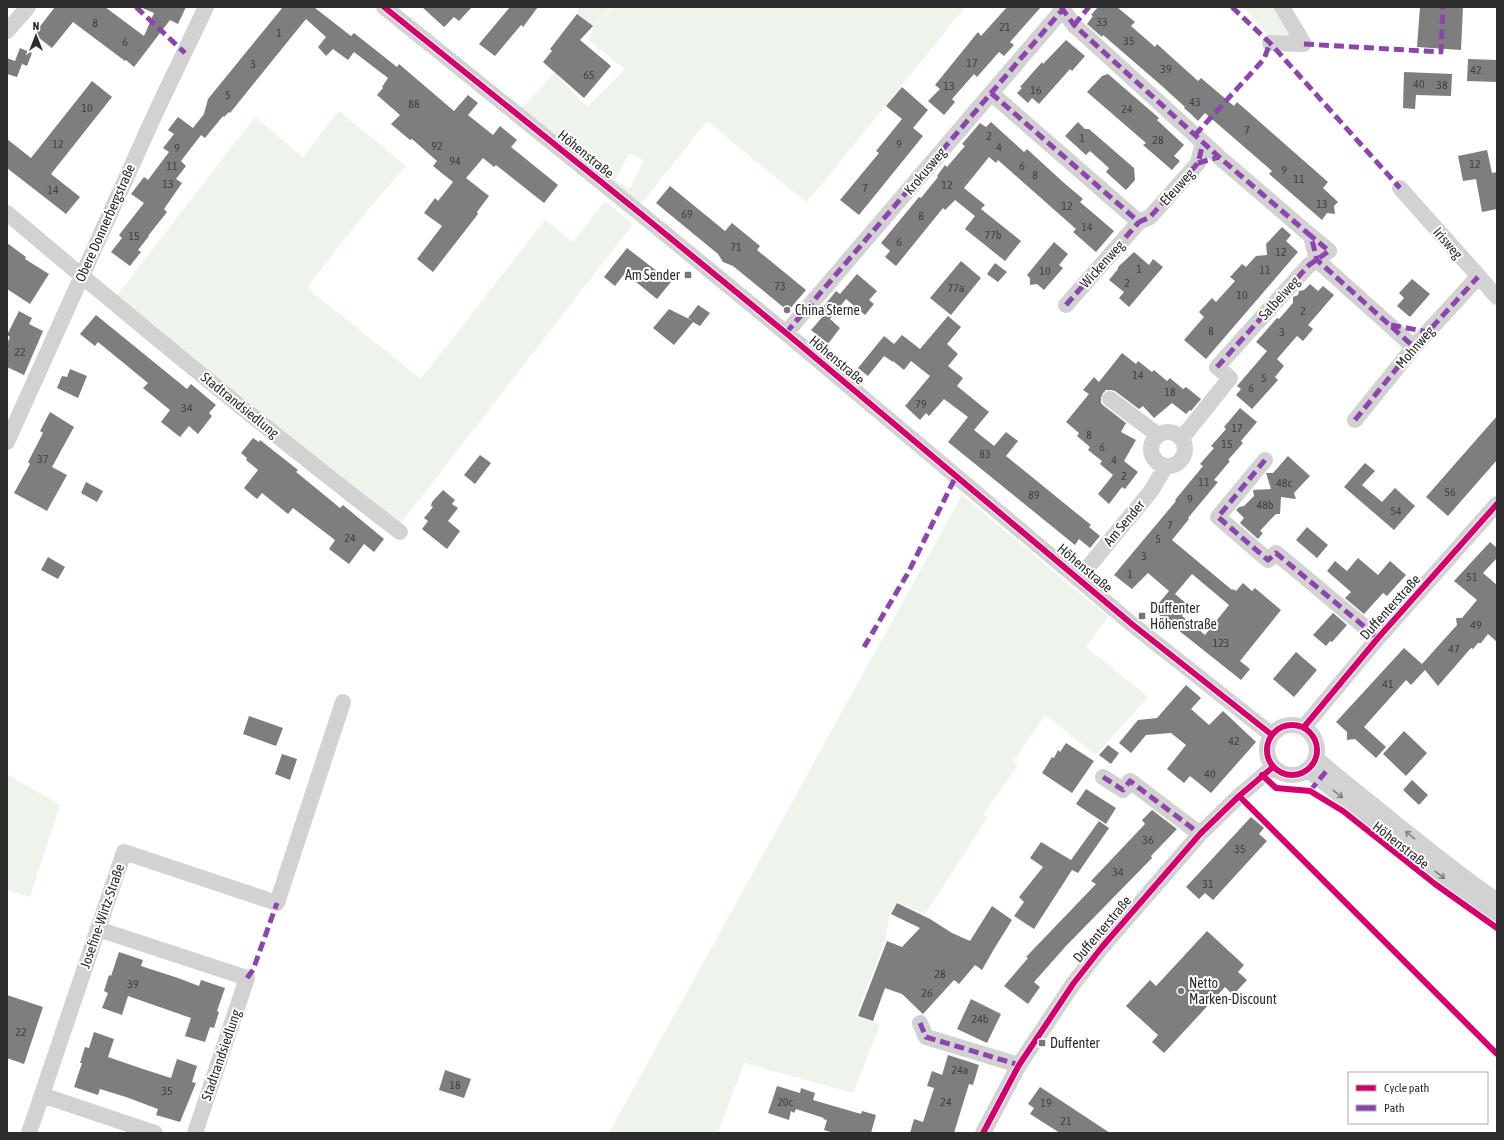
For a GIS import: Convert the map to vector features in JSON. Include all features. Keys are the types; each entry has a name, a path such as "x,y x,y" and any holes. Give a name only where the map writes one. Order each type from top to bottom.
{"street":[{"path":"7,31 28,7"},
{"name":"Obere Donnerbergstraße","path":"7,442 155,114 206,7"},
{"name":"Höhenstraße","path":"384,7 641,214 1079,578 1133,625 1272,734"},
{"path":"1270,43 1304,44 1282,7"},
{"name":"Krokusweg","path":"786,334 1062,8 1074,25 1203,142"},
{"path":"991,93 1139,222"},
{"path":"1203,142 1311,236 1317,260 1414,347"},
{"name":"Efeuweg","path":"1139,222 1150,217 1198,163 1203,142"},
{"path":"1198,163 1219,157"},
{"name":"Irisweg","path":"1400,188 1497,297"},
{"name":"Stadtrandsiedlung","path":"7,213 81,276 334,482 400,532"},
{"name":"Wickenweg","path":"1066,305 1139,222"},
{"name":"Salbeiweg","path":"1182,438 1230,378 1217,367 1309,265 1317,260"},
{"name":"Mohnweg","path":"1355,420 1414,347 1478,277"},
{"path":"1391,325 1428,332"},
{"path":"1110,399 1158,435"},
{"path":"1164,432 1171,432 1182,438 1185,449 1182,460 1177,464 1166,466 1156,461 1152,456 1151,444 1158,435 1164,432"},
{"name":"Duffenterstraße","path":"1265,460 1218,517 1268,560 1276,553 1378,638"},
{"name":"Am Sender","path":"1079,578 1151,491 1166,466"},
{"name":"Duffenterstraße","path":"1304,727 1378,638 1497,504"},
{"name":"Josefine-Wirtz-Straße","path":"29,1133 124,852 277,903 342,702"},
{"path":"1286,725 1304,727 1316,740 1317,749 1312,764 1301,774 1293,775 1286,774 1273,767 1267,756 1267,745 1272,734 1278,728 1286,725"},
{"name":"Höhenstraße","path":"1312,764 1337,777 1447,865 1497,901"},
{"name":"Höhenstraße","path":"1312,764 1440,875 1497,916"},
{"name":"Duffenterstraße","path":"984,1133 1019,1065 1073,984 1102,947 1200,834 1239,796 1273,767"},
{"path":"1103,777 1123,790 1130,781 1200,834"},
{"name":"Stadtrandsiedlung","path":"98,929 247,978 195,1133"},
{"path":"920,1023 926,1037 1019,1065"},
{"path":"42,1095 155,1133"}],"shaded area":[{"path":"579,7 615,7 592,26 577,14"},
{"path":"616,7 965,7 806,202 707,121 640,205 521,109 555,73 587,107 625,69 589,41 593,26","holes":["629,153 644,161 630,188 615,181"]},
{"path":"1243,7 1279,7 1300,42 1279,47"},
{"path":"339,111 406,166 356,224 307,288 421,379 545,220 573,242 605,201 633,224 401,523 114,299 255,117 303,157"},
{"path":"962,495 1108,617 1086,647 1148,697 1096,755 1045,715 1013,762 1018,765 983,815 988,817 925,914 897,902 890,914 885,940 856,1016 880,1025 853,1093 744,1063 718,1133 609,1133"},
{"path":"7,774 60,805 30,897 7,890"}],"building":[{"path":"55,7 105,7 144,36 154,13 140,7 186,7 178,24 170,20 134,67 73,22 52,48 34,34"},
{"path":"283,7 316,7 315,8 351,36 354,33 397,67 399,64 454,111 468,95 478,103 468,115 493,135 500,126 517,140 511,147 558,185 544,203 496,165 494,167 483,158 466,178 489,196 477,212 478,214 433,272 417,259 442,226 424,213 435,198 438,201 453,182 433,166 437,161 412,139 410,140 391,124 400,115 377,95 383,88 382,87 388,78 354,52 348,60 333,49 326,56 318,47 326,37 306,19 230,113 229,112 224,117 223,116 205,138 201,135 181,161 186,166 176,179 182,183 164,209 167,212 138,250 141,252 130,266 111,252 122,238 119,235 144,203 131,194 144,177 148,180 169,152 163,148 174,134 168,130 178,117 193,128 204,114 208,99"},
{"path":"422,7 472,7 459,21 454,17 444,27"},
{"path":"510,7 538,7 523,27 521,25 495,56 479,44"},
{"path":"1007,7 1041,7 1010,42 1014,45 1004,56 999,52 977,77 974,74 952,99 955,102 944,115 928,101 940,89 935,85 978,32 981,36"},
{"path":"1098,7 1117,7 1135,22 1131,26 1155,47 1157,44 1198,81 1201,78 1234,106 1237,102 1328,182 1323,188 1338,202 1334,206 1335,214 1327,213 1322,220 1269,174 1272,171 1205,113 1198,121 1162,86 1103,35 1102,37 1087,24 1093,16 1091,15"},
{"path":"1420,7 1463,7 1461,50 1417,47"},
{"path":"577,14 593,26 580,40 611,66 584,98 543,62 552,51 550,49"},
{"path":"1066,40 1085,56 1072,71 1070,69 1039,104 1032,98 1028,103 1017,93 1022,88 1020,87 1042,62 1043,64"},
{"path":"20,48 32,53 27,66 20,63 22,64 17,77 7,74 7,58 15,61"},
{"path":"1468,59 1497,60 1497,82 1467,81"},
{"path":"1404,72 1452,74 1451,96 1416,95 1415,109 1403,108"},
{"path":"1108,74 1159,118 1157,120 1184,145 1174,156 1180,161 1172,170 1143,145 1146,143 1087,92 1102,76"},
{"path":"92,81 112,97 51,174 80,197 66,214 7,168 7,139 31,158"},
{"path":"902,87 928,110 913,128 923,136 859,215 840,200 879,153 876,151 902,119 886,106"},
{"path":"991,122 1024,152 1027,149 1083,199 1080,202 1114,231 1096,252 1073,232 1076,229 998,160 996,163 989,157 964,188 985,205 981,209 1021,241 1005,261 965,229 975,216 955,200 945,210 943,208 896,266 885,257 890,251 881,243 919,197 921,198 938,177 937,176 945,165 947,167 965,146 962,144 980,123 986,127"},
{"path":"1078,122 1085,129 1089,129 1134,168 1135,180 1126,190 1106,172 1109,168 1090,151 1086,155 1065,136"},
{"path":"1487,150 1492,173 1497,172 1497,209 1482,212 1476,179 1463,181 1458,156"},
{"path":"670,186 725,231 732,223 760,246 757,250 806,290 788,311 733,266 723,262 718,254 656,203"},
{"path":"1282,227 1291,235 1286,241 1298,252 1206,359 1184,340 1204,317 1199,312 1212,298 1216,302 1235,281 1230,277 1242,264 1246,267 1256,256 1267,255 1266,244"},
{"path":"1054,242 1068,254 1059,265 1063,268 1044,290 1037,284 1030,285 1030,278 1027,275"},
{"path":"7,243 26,257 25,259 49,274 30,304 7,289"},
{"path":"627,248 671,282 657,299 625,273 615,286 604,277"},
{"path":"1134,252 1149,265 1153,259 1163,267 1129,307 1119,298 1124,292 1109,280 1118,267"},
{"path":"961,261 981,278 951,315 930,298"},
{"path":"995,263 1007,272 998,282 987,274"},
{"path":"857,274 877,291 869,300 874,304 865,315 846,299 830,319 840,328 828,344 811,330 824,315 828,318 820,311 836,291 840,294"},
{"path":"1412,279 1430,294 1410,317 1397,306 1404,298 1399,293"},
{"path":"1310,284 1318,291 1323,286 1334,295 1308,325 1313,329 1303,341 1297,336 1277,359 1284,366 1275,377 1278,380 1252,409 1236,395 1241,389 1237,386 1267,351 1256,342 1277,318 1279,319 1293,303 1293,297 1298,295 1299,291 1304,290"},
{"path":"698,305 710,313 700,326 693,322 674,345 653,328 669,309 693,321 688,318"},
{"path":"19,311 32,318 29,324 43,331 24,375 7,367 7,344 10,337 7,335"},
{"path":"96,315 187,389 191,384 216,405 209,413 212,416 198,434 189,426 180,437 161,422 170,410 143,388 148,383 98,342 95,346 80,334"},
{"path":"948,316 961,327 947,344 958,354 948,366 963,378 957,386 989,412 974,430 994,446 1006,432 1018,441 1006,456 1091,525 1089,527 1100,536 1090,548 1079,539 1075,545 948,442 968,417 944,399 929,416 926,413 920,420 905,406 930,376 911,361 904,370 884,356 868,376 858,368 884,336 894,344 902,335 920,349"},
{"path":"1122,353 1136,364 1138,361 1152,372 1154,370 1167,381 1170,378 1183,389 1186,387 1201,399 1191,411 1190,410 1186,414 1172,403 1154,418 1143,406 1139,409 1115,391 1106,390 1103,393 1101,403 1126,423 1121,432 1136,440 1124,461 1138,472 1125,489 1122,487 1109,504 1098,494 1113,475 1100,464 1102,461 1088,450 1090,447 1077,436 1079,433 1066,422 1089,394 1083,390 1094,377 1099,382"},
{"path":"70,369 87,376 78,398 57,388 62,376 67,377"},
{"path":"1240,408 1257,422 1241,441 1243,443 1228,460 1230,461 1214,480 1218,482 1172,540 1232,590 1233,589 1236,591 1243,583 1252,591 1255,588 1281,610 1240,661 1250,669 1241,680 1153,610 1169,591 1148,573 1132,589 1114,575 1176,501 1175,500 1203,466 1200,464 1214,448 1211,446 1226,429 1224,427","holes":["1192,574 1229,605 1205,635 1182,616 1189,606 1175,594"]},
{"path":"50,412 74,427 52,467 67,475 47,511 14,493 30,464 28,462 43,433 40,431"},
{"path":"1497,416 1497,460 1448,516 1426,497"},
{"path":"253,438 259,442 260,440 298,470 296,472 340,508 343,505 384,539 374,552 364,544 349,564 329,549 335,540 293,508 288,514 262,493 257,499 244,488 258,470 246,460 247,458 241,453"},
{"path":"480,455 491,463 475,484 464,475"},
{"path":"1288,456 1310,476 1294,493 1296,499 1281,497 1280,514 1276,514 1260,531 1263,533 1258,539 1240,523 1244,518 1236,510 1239,507 1244,506 1254,496 1253,490 1271,489 1266,473 1273,473"},
{"path":"1365,463 1375,471 1362,485 1382,502 1395,488 1415,506 1394,530 1344,487"},
{"path":"86,482 103,491 97,502 81,493"},
{"path":"443,490 455,500 452,504 458,508 448,521 460,531 447,549 422,529 428,521 424,518 433,507 431,506 432,502"},
{"path":"1307,527 1328,545 1317,558 1296,540"},
{"path":"1490,542 1497,548 1497,558 1483,573 1497,585 1497,642 1488,634 1481,643 1478,643 1473,649 1471,648 1438,686 1425,670 1411,685 1406,680 1364,727 1386,747 1376,758 1355,739 1347,740 1347,732 1336,722 1404,648 1422,664 1457,625 1456,618 1462,618 1477,600 1454,581"},
{"path":"48,557 65,567 58,579 41,570"},
{"path":"1358,558 1378,575 1390,561 1406,575 1387,596 1383,593 1364,614 1345,598 1351,592 1327,571 1335,561 1347,571"},
{"path":"1333,613 1347,625 1332,642 1330,641 1326,646 1313,635"},
{"path":"1296,652 1317,670 1294,697 1273,679"},
{"path":"1186,685 1201,698 1191,709 1209,725 1223,711 1256,742 1211,793 1190,776 1184,783 1167,769 1186,745 1171,733 1146,735 1131,753 1119,743 1138,720 1157,718"},
{"path":"249,716 283,728 276,746 243,734"},
{"path":"1404,731 1427,753 1406,776 1383,754"},
{"path":"1066,743 1094,761 1072,793 1042,773 1052,757 1054,758 1058,750 1060,752"},
{"path":"1108,745 1119,753 1111,764 1099,755"},
{"path":"282,754 297,759 290,780 275,774"},
{"path":"1412,780 1428,795 1419,805 1403,790"},
{"path":"1086,789 1116,808 1106,824 1076,804"},
{"path":"1152,810 1177,829 1151,856 1152,858 1066,946 1034,982 1040,987 1028,1004 1004,986 1028,958 1026,957 1096,884 1091,881 1145,824 1142,820"},
{"path":"1251,817 1264,828 1259,834 1267,841 1213,900 1205,893 1199,899 1186,887"},
{"path":"1099,821 1109,828 1078,873 1072,870 1034,929 1014,916 1024,902 1019,897 1043,867 1030,858 1041,842 1071,860"},
{"path":"897,903 930,919 952,933 970,941 992,906 1012,920 982,970 975,965 959,984 954,980 923,1014 902,994 885,988 873,1021 858,1016 887,941 902,947 920,928 891,914"},
{"name":"Netto Marken-Discount","path":"1207,931 1244,965 1238,972 1247,980 1233,995 1225,987 1164,1053 1152,1042 1158,1035 1126,1006 1150,980 1156,986"},
{"path":"119,952 143,960 141,966 199,986 201,980 225,988 217,1011 219,1012 214,1028 210,1027 205,1042 185,1036 191,1018 128,996 122,1015 102,1008 108,993 104,991"},
{"path":"7,995 43,1007 24,1064 7,1058"},
{"path":"971,999 1001,1014 987,1043 957,1029"},
{"path":"94,1032 114,1039 108,1057 143,1069 171,1078 177,1059 197,1066 192,1082 196,1083 180,1122 156,1115 158,1109 126,1097 100,1089 98,1095 74,1087 82,1063 80,1063 85,1047 89,1048"},
{"path":"948,1055 979,1065 973,1085 969,1084 954,1133 910,1133 914,1119 923,1122 934,1088 927,1086 932,1071 942,1075"},
{"path":"445,1070 471,1079 464,1098 439,1090"},
{"path":"777,1086 800,1093 801,1088 815,1093 813,1100 861,1114 862,1111 876,1115 871,1133 834,1133 824,1130 827,1120 796,1109 794,1113 791,1111 789,1120 768,1113"},
{"path":"1040,1087 1110,1133 1060,1133 1030,1114 1034,1108 1028,1104"}],"marked path":[{"path":"136,7 185,53"},
{"path":"1061,7 1074,25 1219,157 1311,236 1317,260 1414,347"},
{"path":"1074,25 1089,7"},
{"path":"1232,7 1270,43 1400,188"},
{"path":"1304,44 1441,52 1443,7"},
{"path":"786,333 1063,9"},
{"path":"1195,135 1264,59 1270,43"},
{"path":"991,93 1139,222 1150,217 1198,163 1203,143"},
{"path":"1198,163 1219,157"},
{"path":"1066,305 1139,222"},
{"path":"1217,367 1309,265 1329,251 1311,236"},
{"path":"1355,420 1414,347 1478,277"},
{"path":"1391,325 1428,332"},
{"path":"1265,460 1218,517 1268,560 1276,553 1378,638"},
{"path":"864,647 908,573 956,476"},
{"path":"1310,791 1328,769"},
{"path":"1103,777 1123,790 1130,781 1200,834"},
{"path":"247,978 253,970 277,903"},
{"path":"920,1023 926,1037 1019,1065"}],"cycle path":[{"path":"384,7 786,333 1133,625 1272,735"},
{"path":"1304,727 1378,638 1497,504"},
{"path":"1287,725 1297,725 1310,732 1317,745 1317,750 1317,755 1310,768 1297,775 1287,775 1278,771 1271,764 1267,755 1267,745 1271,736 1278,729 1287,725"},
{"path":"983,1133 1019,1065 1073,984 1102,947 1200,834 1239,796 1273,767"},
{"path":"1262,775 1276,788 1310,791 1343,811 1435,884 1497,928"},
{"path":"1239,796 1497,1054"}],"place":[{"name":"Am Sender","path":"688,275"},
{"name":"China Sterne","path":"787,310"},
{"name":"Duffenter Höhenstraße","path":"1142,616"},
{"name":"Netto Marken-Discount","path":"1181,991"},
{"name":"Duffenter","path":"1042,1043"}]}
